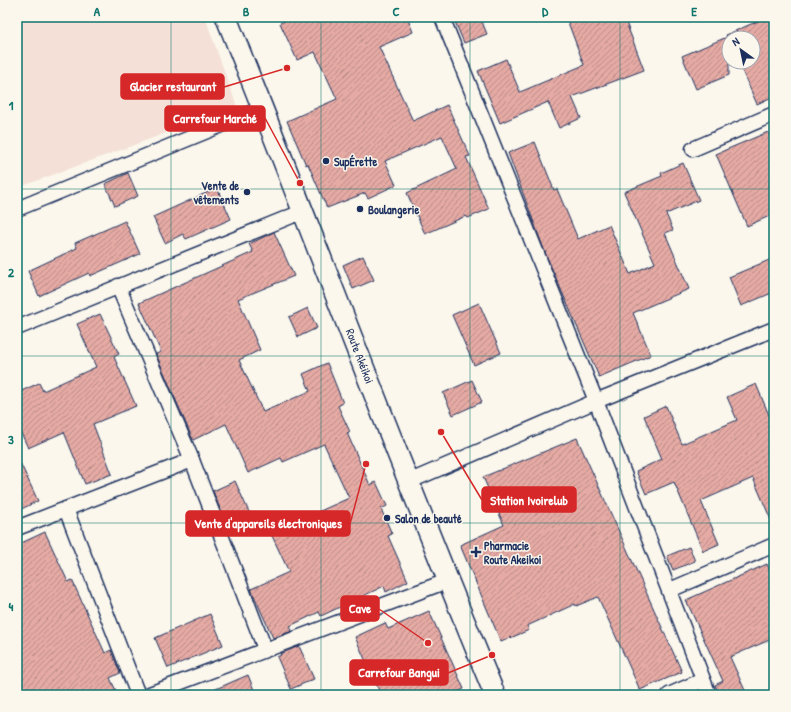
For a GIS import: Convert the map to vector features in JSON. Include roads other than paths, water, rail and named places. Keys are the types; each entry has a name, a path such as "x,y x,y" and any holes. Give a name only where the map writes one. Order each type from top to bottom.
{"street":[{"name":"Route Akéikoi","path":"226,17 304,211 447,581 495,695"},
{"path":"442,17 596,401 670,590 709,695"},
{"path":"17,209 263,108"},
{"path":"693,149 774,114"},
{"path":"17,328 304,211"},
{"path":"118,286 192,460 265,649"},
{"path":"408,482 596,401 774,329"},
{"path":"17,528 192,460"},
{"path":"66,509 138,695"},
{"path":"670,590 774,545"},
{"path":"148,695 265,649 447,581"},
{"path":"669,695 703,680"}],"place":[{"name":"Glacier restaurant","path":"287,68"},
{"name":"SupÉrette","path":"326,161"},
{"name":"Carrefour Marché","path":"300,183"},
{"name":"Vente de vêtements","path":"247,192"},
{"name":"Boulangerie","path":"360,209"},
{"name":"Station Ivoirelub","path":"441,432"},
{"name":"Vente d'appareils électroniques","path":"366,464"},
{"name":"Salon de beauté","path":"387,518"},
{"name":"Pharmacie Route Akeikoi","path":"476,552"},
{"name":"Cave","path":"428,643"},
{"name":"Carrefour Bangui","path":"492,655"}]}
